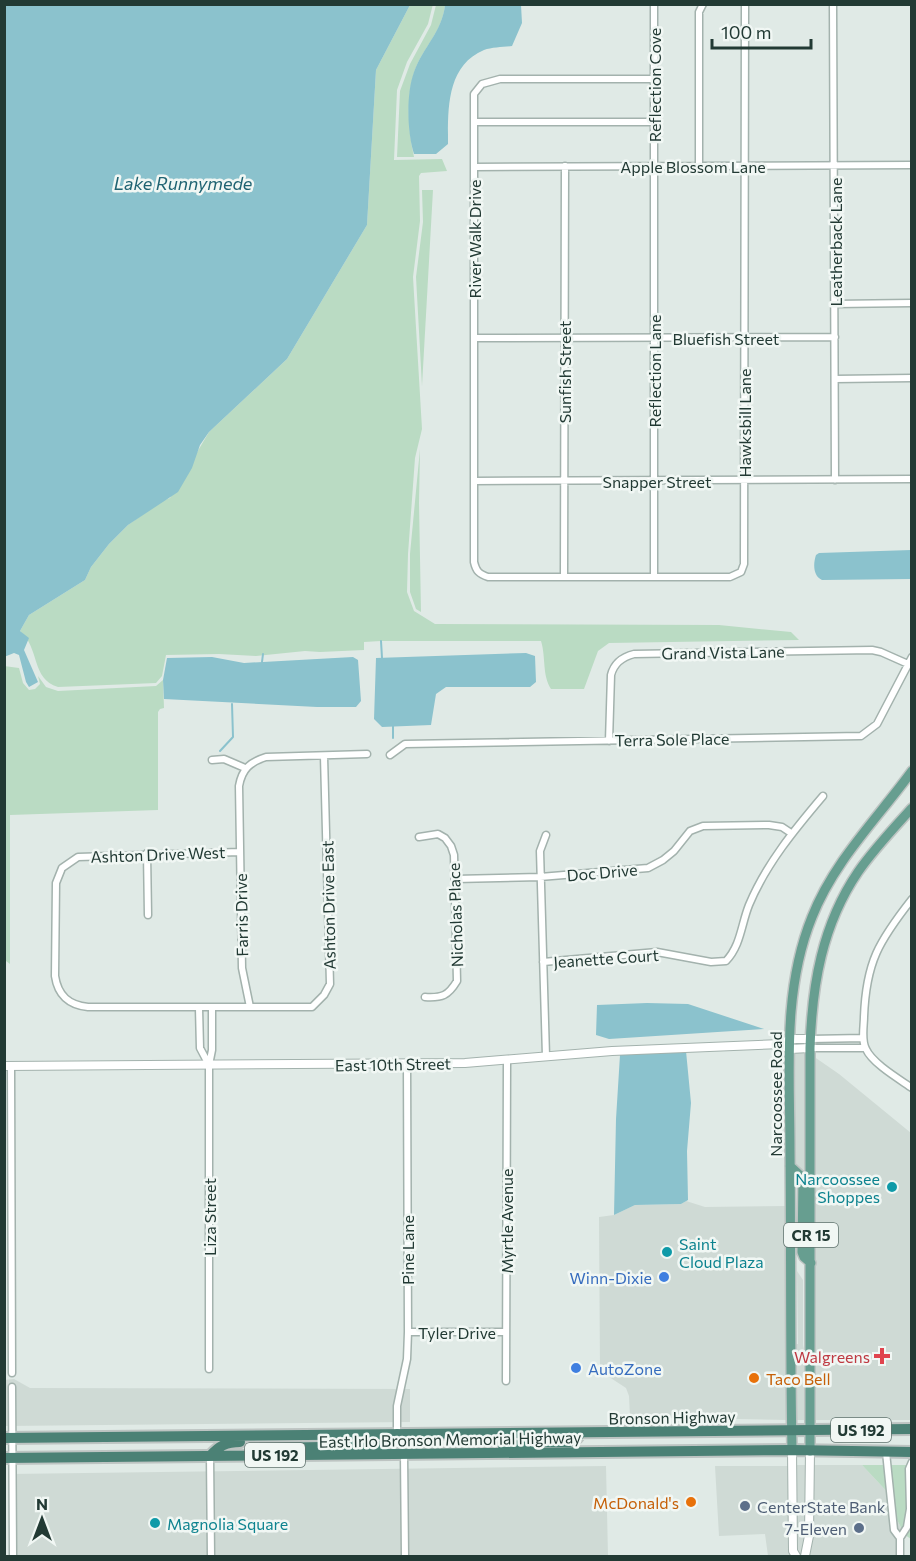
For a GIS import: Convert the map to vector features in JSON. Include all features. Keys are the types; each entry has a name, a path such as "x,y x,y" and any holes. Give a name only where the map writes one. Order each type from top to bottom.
{"highway":[{"name":"Bronson Highway","path":"397,1434 912,1429"},
{"path":"471,1453 493,1447 537,1442 569,1442 581,1433"},
{"name":"East Irlo Bronson Memorial Highway","path":"8,1438 397,1434"},
{"path":"256,1455 264,1448 382,1446 397,1434"},
{"path":"210,1456 228,1442 357,1441 363,1435"},
{"name":"East Irlo Bronson Memorial Highway","path":"8,1458 792,1450"},
{"name":"US 192","path":"792,1450 912,1452"}],"main road":[{"name":"Narcoossee Road","path":"792,1450 787,1044 797,962 820,897 841,860 889,803 912,771"},
{"name":"CR 15","path":"810,1451 810,1044 813,992 817,967 828,930 842,898 857,873 912,807"},
{"path":"790,1166 803,1178 802,1252 811,1263"}],"street":[{"name":"Reflection Cove","path":"654,4 655,166"},
{"path":"699,166 699,12 703,4"},
{"name":"Hawksbill Lane","path":"476,570 488,577 730,577 741,572 744,564 745,4"},
{"name":"Leatherback Lane","path":"833,4 835,480"},
{"name":"River Walk Drive","path":"476,570 474,562 474,94 482,84 500,79 654,79"},
{"path":"474,122 655,122"},
{"name":"Apple Blossom Lane","path":"474,166 912,165"},
{"name":"Sunfish Street","path":"564,577 565,166"},
{"name":"Reflection Lane","path":"654,576 655,166"},
{"path":"835,304 912,303"},
{"name":"Bluefish Street","path":"474,338 835,337"},
{"path":"835,379 912,378"},
{"name":"Snapper Street","path":"474,481 912,479"},
{"name":"Grand Vista Lane","path":"609,741 610,675 619,661 634,654 872,650 910,660"},
{"name":"Terra Sole Place","path":"390,754 405,744 861,736 877,724 910,660"},
{"path":"212,760 224,759 245,768 254,760 266,757 367,754"},
{"name":"Ashton Drive East","path":"200,1008 312,1007 324,995 330,984 324,756"},
{"name":"Farris Drive","path":"245,768 239,786 242,968 250,1007"},
{"name":"Jeanette Court","path":"543,962 657,952 711,962 726,961 735,951 749,905 769,868 792,833 823,796"},
{"name":"Doc Drive","path":"455,879 540,877 648,867 663,860 690,831 703,826 769,825 782,827 792,833"},
{"name":"Nicholas Place","path":"419,837 438,834 445,838 454,855 455,879 457,981 450,992 442,998 425,997"},
{"path":"546,835 540,851 546,1056"},
{"name":"Ashton Drive West","path":"200,1008 76,1006 64,998 57,989 55,976 56,883 62,868 78,856 240,852"},
{"path":"147,853 148,915"},
{"path":"912,899 883,937 874,956 865,991 863,1038 865,1048 873,1058 912,1088"},
{"path":"209,1065 212,1050 212,1007"},
{"path":"200,1008 200,1048 209,1065"},
{"path":"810,1044 863,1038"},
{"path":"810,1044 865,1048"},
{"name":"East 10th Street","path":"8,1066 407,1064 507,1060 671,1048 810,1044"},
{"name":"Myrtle Avenue","path":"506,1381 507,1060"},
{"name":"Pine Lane","path":"397,1434 397,1406 407,1359 408,1332 407,1064"},
{"name":"Liza Street","path":"209,1065 209,1369"},
{"path":"8,1066 12,1373"},
{"name":"Tyler Drive","path":"408,1332 506,1332"},
{"path":"12,1387 8,1458 13,1557"},
{"path":"792,1450 793,1551 796,1557"},
{"path":"805,1557 809,1536 810,1451"},
{"path":"886,1452 894,1530 900,1538"},
{"path":"404,1454 405,1557"},
{"path":"210,1456 211,1557"},
{"path":"900,1557 900,1538 907,1527 910,1509 909,1469 912,1462"}],"shaded area":[{"path":"807,1052 808,1258 796,1166 793,1053"},
{"path":"813,1056 839,1074 911,1133 911,1420 814,1420"},
{"path":"686,1201 705,1207 787,1206 788,1420 630,1417 629,1396 626,1388 600,1371 599,1217 614,1215 635,1205 681,1204"},
{"path":"797,1271 803,1280 803,1345 807,1363 807,1420 795,1420 794,1344 798,1344"},
{"path":"14,1379 30,1388 410,1389 410,1422 5,1426 4,1380"},
{"path":"796,1465 807,1465 806,1535 801,1556 796,1550"},
{"path":"814,1465 862,1465 893,1498 895,1516 902,1529 899,1556 809,1556 812,1536"},
{"path":"606,1466 608,1556 15,1556 9,1474"},
{"path":"715,1466 789,1466 790,1551 792,1556 768,1556 765,1534 719,1536"}],"green space":[{"path":"433,4 428,24 407,62 397,90 394,160 442,159 447,171 421,173 419,176 420,221 413,277 422,429 415,458 407,592 414,611 435,624 719,625 791,632 799,640 609,643 598,651 584,689 551,689 546,678 541,641 381,641 364,642 364,650 305,651 256,656 166,655 162,676 156,683 58,687 49,683 39,670 31,646 20,631 29,615 85,580 91,567 128,525 162,501 170,498 209,432 287,359 367,225 376,70 410,5"},
{"path":"436,5 445,5 443,15 411,83 409,125 414,157 397,157 400,91 410,64 431,25"},
{"path":"422,190 433,190 422,386 416,277 423,222"},
{"path":"420,449 421,612 416,609 410,592 410,554"},
{"path":"4,666 19,668 23,683 29,690 35,689 40,684 38,676 46,687 58,691 156,686 163,680 164,708 158,712 158,810 10,815 10,964 4,956"},
{"path":"862,1465 911,1465 911,1539 905,1535 895,1516 893,1498"}],"water":[{"name":"Lake Runnymede","path":"5,4 410,5 376,70 367,225 287,359 209,432 200,445 192,468 178,492 128,525 91,567 85,580 29,615 20,631 29,638 24,650 38,682 29,687 19,655 14,653 4,657"},
{"path":"445,5 521,5 522,23 512,46 484,50 462,67 456,78 449,104 448,144 436,154 414,154 408,113 411,81 440,23"},
{"path":"911,550 911,579 822,580 814,569 815,558 819,553"},
{"path":"526,653 535,656 536,682 530,687 446,687 436,694 431,725 382,727 374,719 376,658"},
{"path":"212,657 244,663 353,657 358,660 361,701 356,707 317,707 164,699 163,680 167,658"},
{"path":"688,1004 764,1029 609,1039 596,1035 597,1005"},
{"path":"686,1051 691,1103 687,1151 688,1200 681,1204 635,1205 614,1215 620,1055"}],"waterway":[{"path":"381,641 382,658"},
{"path":"262,662 263,654"},
{"path":"220,751 233,737 232,704"},
{"path":"393,725 393,738"}],"place":[{"name":"Narcoossee Shoppes","path":"892,1187"},
{"name":"Saint Cloud Plaza","path":"667,1252"},
{"name":"Winn-Dixie","path":"664,1277"},
{"name":"Walgreens","path":"882,1356"},
{"name":"AutoZone","path":"576,1368"},
{"name":"Taco Bell","path":"754,1378"},
{"name":"McDonald's","path":"691,1502"},
{"name":"CenterState Bank","path":"745,1506"},
{"name":"Magnolia Square","path":"155,1523"},
{"name":"7-Eleven","path":"859,1528"}]}
